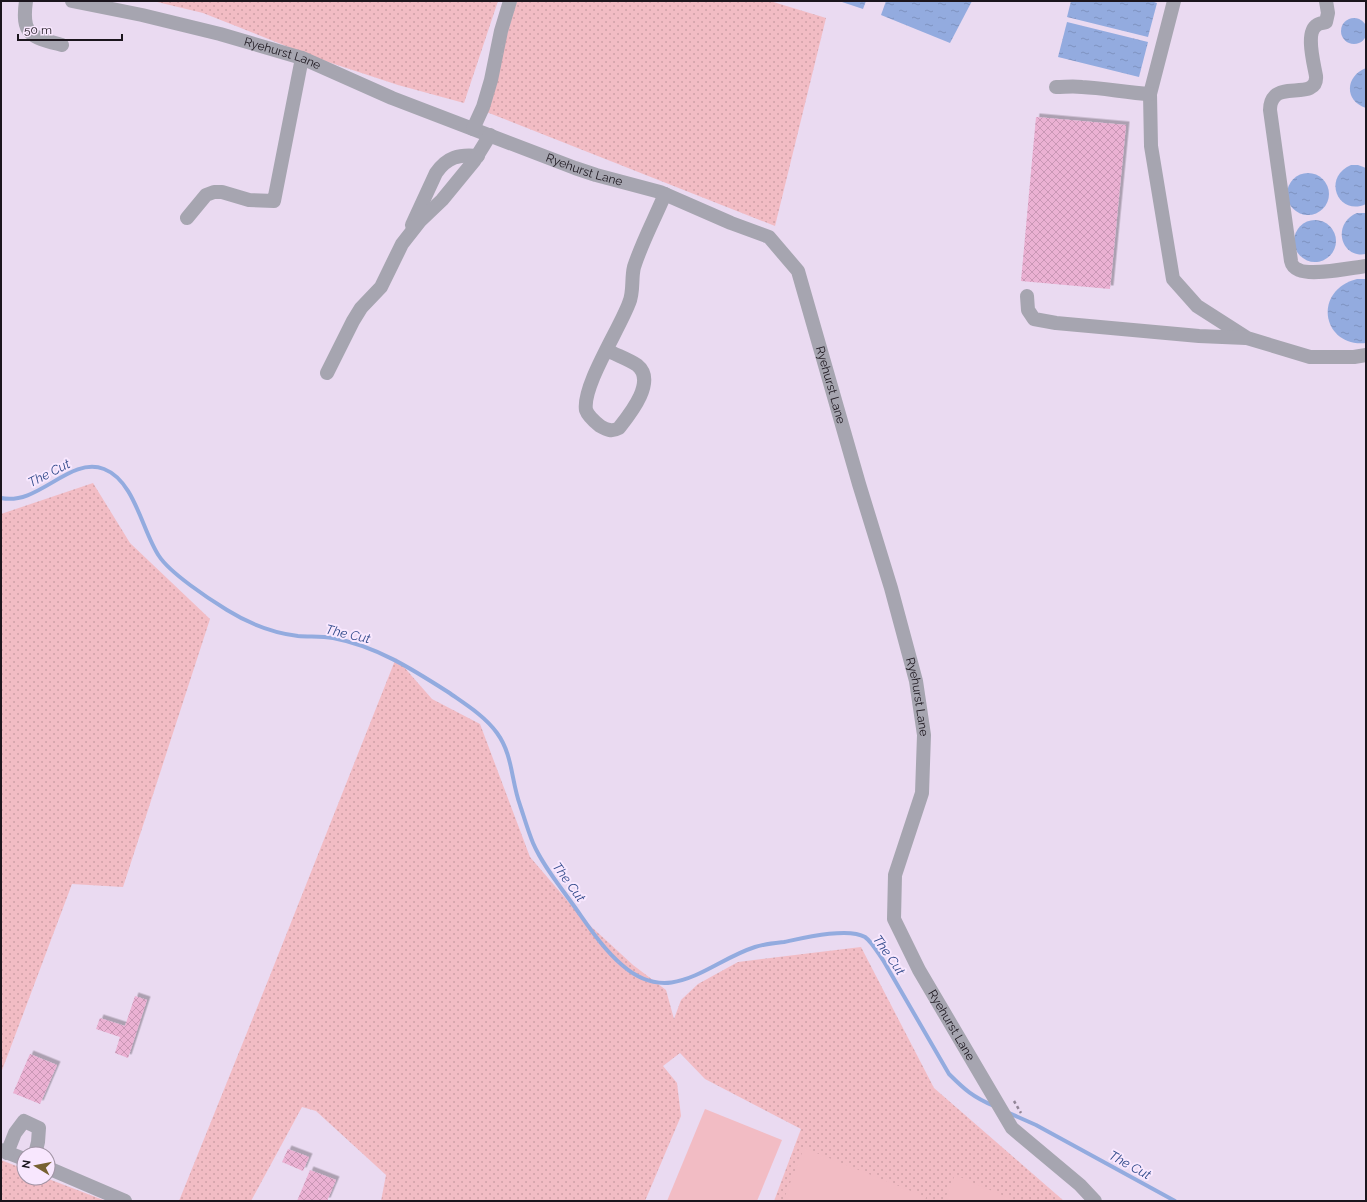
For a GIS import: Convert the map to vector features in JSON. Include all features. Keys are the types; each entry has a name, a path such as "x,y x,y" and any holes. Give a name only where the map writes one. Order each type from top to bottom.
{"street":[{"path":"26,1 24,20 30,33 35,38 62,45"},
{"name":"Ryehurst Lane","path":"72,1 142,15 213,32 302,58 392,98 596,175 665,194 731,223 769,237 798,271 914,674 923,728 922,793 895,875 894,919 919,970 1012,1128 1080,1185 1095,1201"},
{"path":"473,129 483,107 491,80 501,31 510,1"},
{"path":"1174,1 1150,94 1151,146 1173,279 1197,306 1247,338"},
{"path":"1326,1 1328,13 1326,22 1316,25 1310,36 1317,80 1315,84 1308,89 1281,92 1276,95 1271,103 1270,110 1290,253 1292,266 1303,272 1366,266"},
{"path":"188,218 206,195 214,192 222,192 249,200 274,201 302,58"},
{"path":"1056,87 1079,86 1129,93 1150,94"},
{"path":"327,373 353,321 361,308 381,287 402,244 420,221 442,200 478,156 490,135"},
{"path":"407,237 439,168 444,163 458,156 478,156"},
{"path":"607,350 638,366 643,374 644,387 640,397 619,428 615,430 608,430 592,420 586,410 588,397 592,383 607,350 630,302 634,268 665,194"},
{"path":"1027,296 1028,310 1034,319 1056,323 1198,336 1247,338 1310,357 1354,357 1366,355"},
{"path":"16,1156 4,1152 24,1121 39,1128 37,1146"},
{"path":"56,1171 125,1201"}],"shaded area":[{"path":"153,1 498,1 464,103 398,85 316,58 203,13"},
{"path":"517,1 770,1 826,18 775,226 484,111"},
{"path":"93,483 130,543 210,619 123,887 72,884 1,1073 1,514"},
{"path":"396,658 432,699 480,724 530,857 584,920 633,965 666,990 674,1019 681,1000 698,984 738,962 861,947 934,1088 1064,1201 774,1201 801,1129 705,1079 680,1053 663,1066 677,1083 681,1116 645,1201 381,1201 386,1175 316,1111 302,1107 251,1201 179,1201"},
{"path":"705,1109 782,1140 757,1201 667,1201"},
{"path":"804,1148 926,1197 925,1201 783,1201"},
{"path":"1,1160 16,1166 16,1186 56,1186 56,1182 106,1201 1,1201"},
{"path":"955,1175 1016,1201 944,1201"}],"water":[{"path":"839,1 866,1 863,9"},
{"path":"886,1 972,1 950,43 881,15"},
{"path":"1071,1 1151,1 1157,3 1148,37 1067,17"},
{"path":"1354,18 1363,22 1367,31 1363,40 1354,44 1345,40 1341,31 1345,22"},
{"path":"1067,22 1148,42 1139,77 1058,57"},
{"path":"1366,68 1366,108 1359,105 1354,100 1350,88 1354,77"},
{"path":"1351,165 1358,165 1366,168 1366,204 1356,207 1341,201 1335,186 1337,178 1342,171"},
{"path":"1308,173 1323,179 1329,194 1323,209 1308,215 1293,209 1287,194 1293,179"},
{"path":"1357,213 1366,213 1366,254 1357,254 1350,251 1342,240 1344,225 1349,218"},
{"path":"1315,220 1330,226 1336,241 1330,256 1315,262 1300,256 1294,241 1300,226"},
{"path":"1357,279 1366,279 1366,343 1351,342 1340,337 1332,328 1328,317 1328,306 1333,295 1342,285"}],"building":[{"path":"1036,117 1126,125 1110,289 1021,281"},
{"path":"135,996 147,1000 128,1058 115,1053 120,1037 96,1029 100,1018 125,1026"},
{"path":"30,1054 57,1065 40,1104 13,1093"},
{"path":"288,1149 309,1157 303,1171 282,1162"},
{"path":"310,1170 336,1180 327,1201 297,1201"}],"waterway":[{"name":"The Cut","path":"1,498 15,499 28,495 78,469 91,467 104,469 115,475 131,495 153,546 164,563 181,578 210,599 243,619 270,630 289,635 333,638 364,647 393,659 448,692 487,721 497,733 506,750 517,796 529,834 537,851 552,876 596,937 622,965 640,977 657,982 673,982 689,978 738,954 762,945 837,933 857,934 865,937 883,960 949,1074 970,1093 994,1106"},
{"name":"The Cut","path":"1009,1113 1036,1125 1175,1201"}]}
